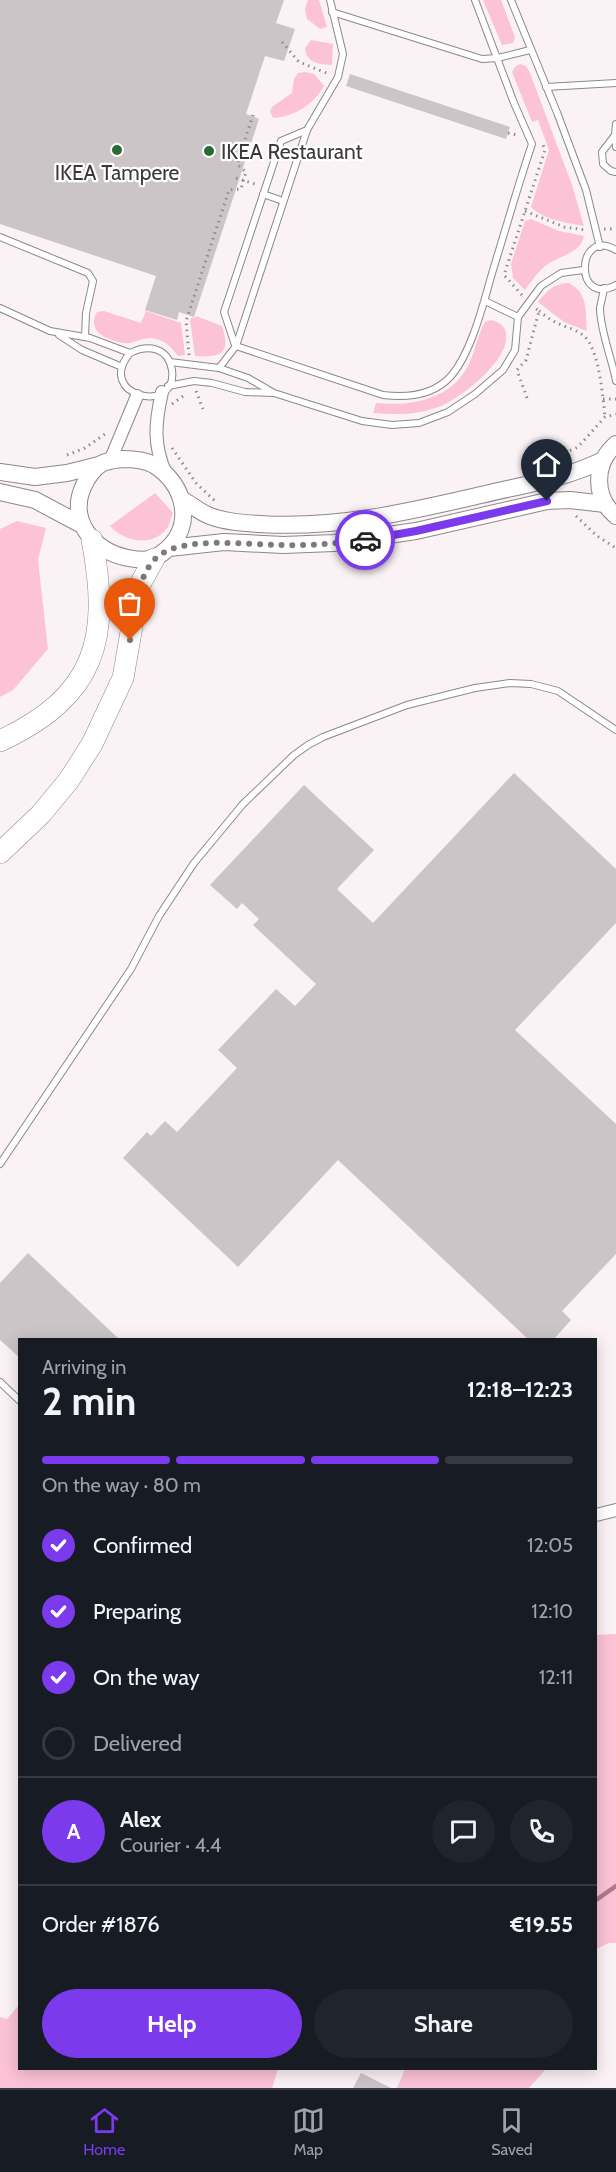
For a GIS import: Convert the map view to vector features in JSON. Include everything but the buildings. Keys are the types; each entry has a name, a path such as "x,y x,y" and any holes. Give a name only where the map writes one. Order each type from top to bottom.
{"highway":[{"path":"0,741 16,733 52,708 69,692 92,656 97,639 101,600 99,577 86,532"},
{"path":"0,853 69,780 92,744 123,678 140,586 161,554"}],"main road":[{"path":"0,472 35,477 67,473 123,459 141,460 155,466 168,478 183,500 209,516 227,521 286,526 340,523 384,517 553,478 584,469 603,460 616,444"},
{"path":"603,460 598,482 610,510"},
{"path":"86,532 78,507 80,491 86,480 104,463"},
{"path":"0,492 35,500 86,532 105,551 138,560 224,542 282,545 334,543 416,531 547,501 570,500 610,510"},
{"path":"161,554 180,530 185,515 183,500"}],"street":[{"path":"165,389 155,429 161,462 168,478"},
{"path":"104,463 126,424 137,396"},
{"path":"597,1515 616,1510"}],"lane":[{"path":"219,368 236,346 307,130 338,77 343,54 330,0"},
{"path":"236,346 383,395 398,397 432,389 450,377 460,363 485,301 532,144 475,0"},
{"path":"511,0 585,190 600,247"},
{"path":"332,12 482,60 530,50"},
{"path":"546,87 616,83"},
{"path":"616,124 616,147"},
{"path":"236,346 224,312 281,141 307,130"},
{"path":"615,135 602,152 603,164 616,172"},
{"path":"263,194 284,201"},
{"path":"0,237 88,273 93,281 86,314 85,338"},
{"path":"616,250 600,247 588,253 583,270 591,285 604,288 616,285"},
{"path":"170,362 219,368 248,378 274,393 362,421 392,425 419,423 448,412 475,394 503,370 515,350 518,317 541,286 561,273 583,270"},
{"path":"604,288 600,309 616,381"},
{"path":"485,301 518,317"},
{"path":"0,308 56,333 82,350 122,367"},
{"path":"56,333 85,338 130,353"},
{"path":"165,389 172,374 170,362 163,352 152,347 140,348 130,353 122,367 122,379 128,389 137,396 146,398 165,389 194,381 212,382 245,392 274,393"},
{"path":"610,353 616,361"},
{"path":"0,1164 131,969 159,916 194,863 243,804 294,755 308,745 323,736 407,705 475,688 510,683 531,684 558,692 616,730"},
{"path":"0,1382 18,1399"}],"path":[{"path":"282,42 299,62 330,74"},
{"path":"190,363 186,321 229,190 241,189 244,180 246,172 237,164 253,115"},
{"path":"508,133 519,136 538,130 545,150 504,275 539,311 587,339 594,357 605,417"},
{"path":"236,178 244,180"},
{"path":"525,211 564,227 616,229"},
{"path":"527,398 517,370 526,360 539,311"},
{"path":"194,381 203,409"},
{"path":"169,411 172,404 184,395 196,391"},
{"path":"603,399 616,399"},
{"path":"528,469 578,447 605,417 616,414"},
{"path":"62,457 99,440 108,432 116,419 126,424"},
{"path":"171,447 196,483 223,506"},
{"path":"586,524 597,536 616,548"}],"shaded area":[{"path":"308,0 319,0 327,27 320,29 307,19 305,9"},
{"path":"483,0 501,0 515,37 513,43 502,45"},
{"path":"311,40 333,44 332,65 318,63 308,57 305,48"},
{"path":"520,64 526,66 530,73 572,185 584,226 549,218 531,207 549,150 538,120 532,122 512,72"},
{"path":"298,73 314,74 324,86 320,93 296,112 273,118 270,111 272,107 292,93 294,79"},
{"path":"531,219 559,231 584,236 582,242 573,251 544,267 525,290 513,278 511,264 525,221"},
{"path":"569,283 580,292 583,298 587,331 564,322 538,302 551,288"},
{"path":"104,311 141,323 146,311 181,323 185,355 178,356 163,341 152,338 128,343 105,337 96,330 94,325 97,312"},
{"path":"196,316 222,326 225,348 218,355 195,356 190,320"},
{"path":"491,320 501,324 505,329 504,348 491,368 471,387 450,402 432,409 407,414 373,413 376,403 414,402 448,389 465,371 485,322"},
{"path":"155,493 173,513 168,527 162,534 147,540 131,539 110,526"},
{"path":"17,521 46,528 38,560 48,649 13,690 0,697 0,529"},
{"path":"616,1634 616,1943 609,1943 597,1949 597,1635"},
{"path":"18,2006 18,2070 278,2070 272,2088 0,2088 0,2017 7,2019"},
{"path":"404,2070 545,2070 529,2088 397,2088"}],"waterway":[{"path":"597,1899 616,1886"}],"way so far":[{"path":"130,640 140,586 154,559 168,548 224,542 282,545 365,540"}],"place":[{"name":"IKEA Tampere","path":"117,150"},
{"name":"IKEA Restaurant","path":"209,151"}],"route":[{"path":"365,540 416,531 547,501"}]}
